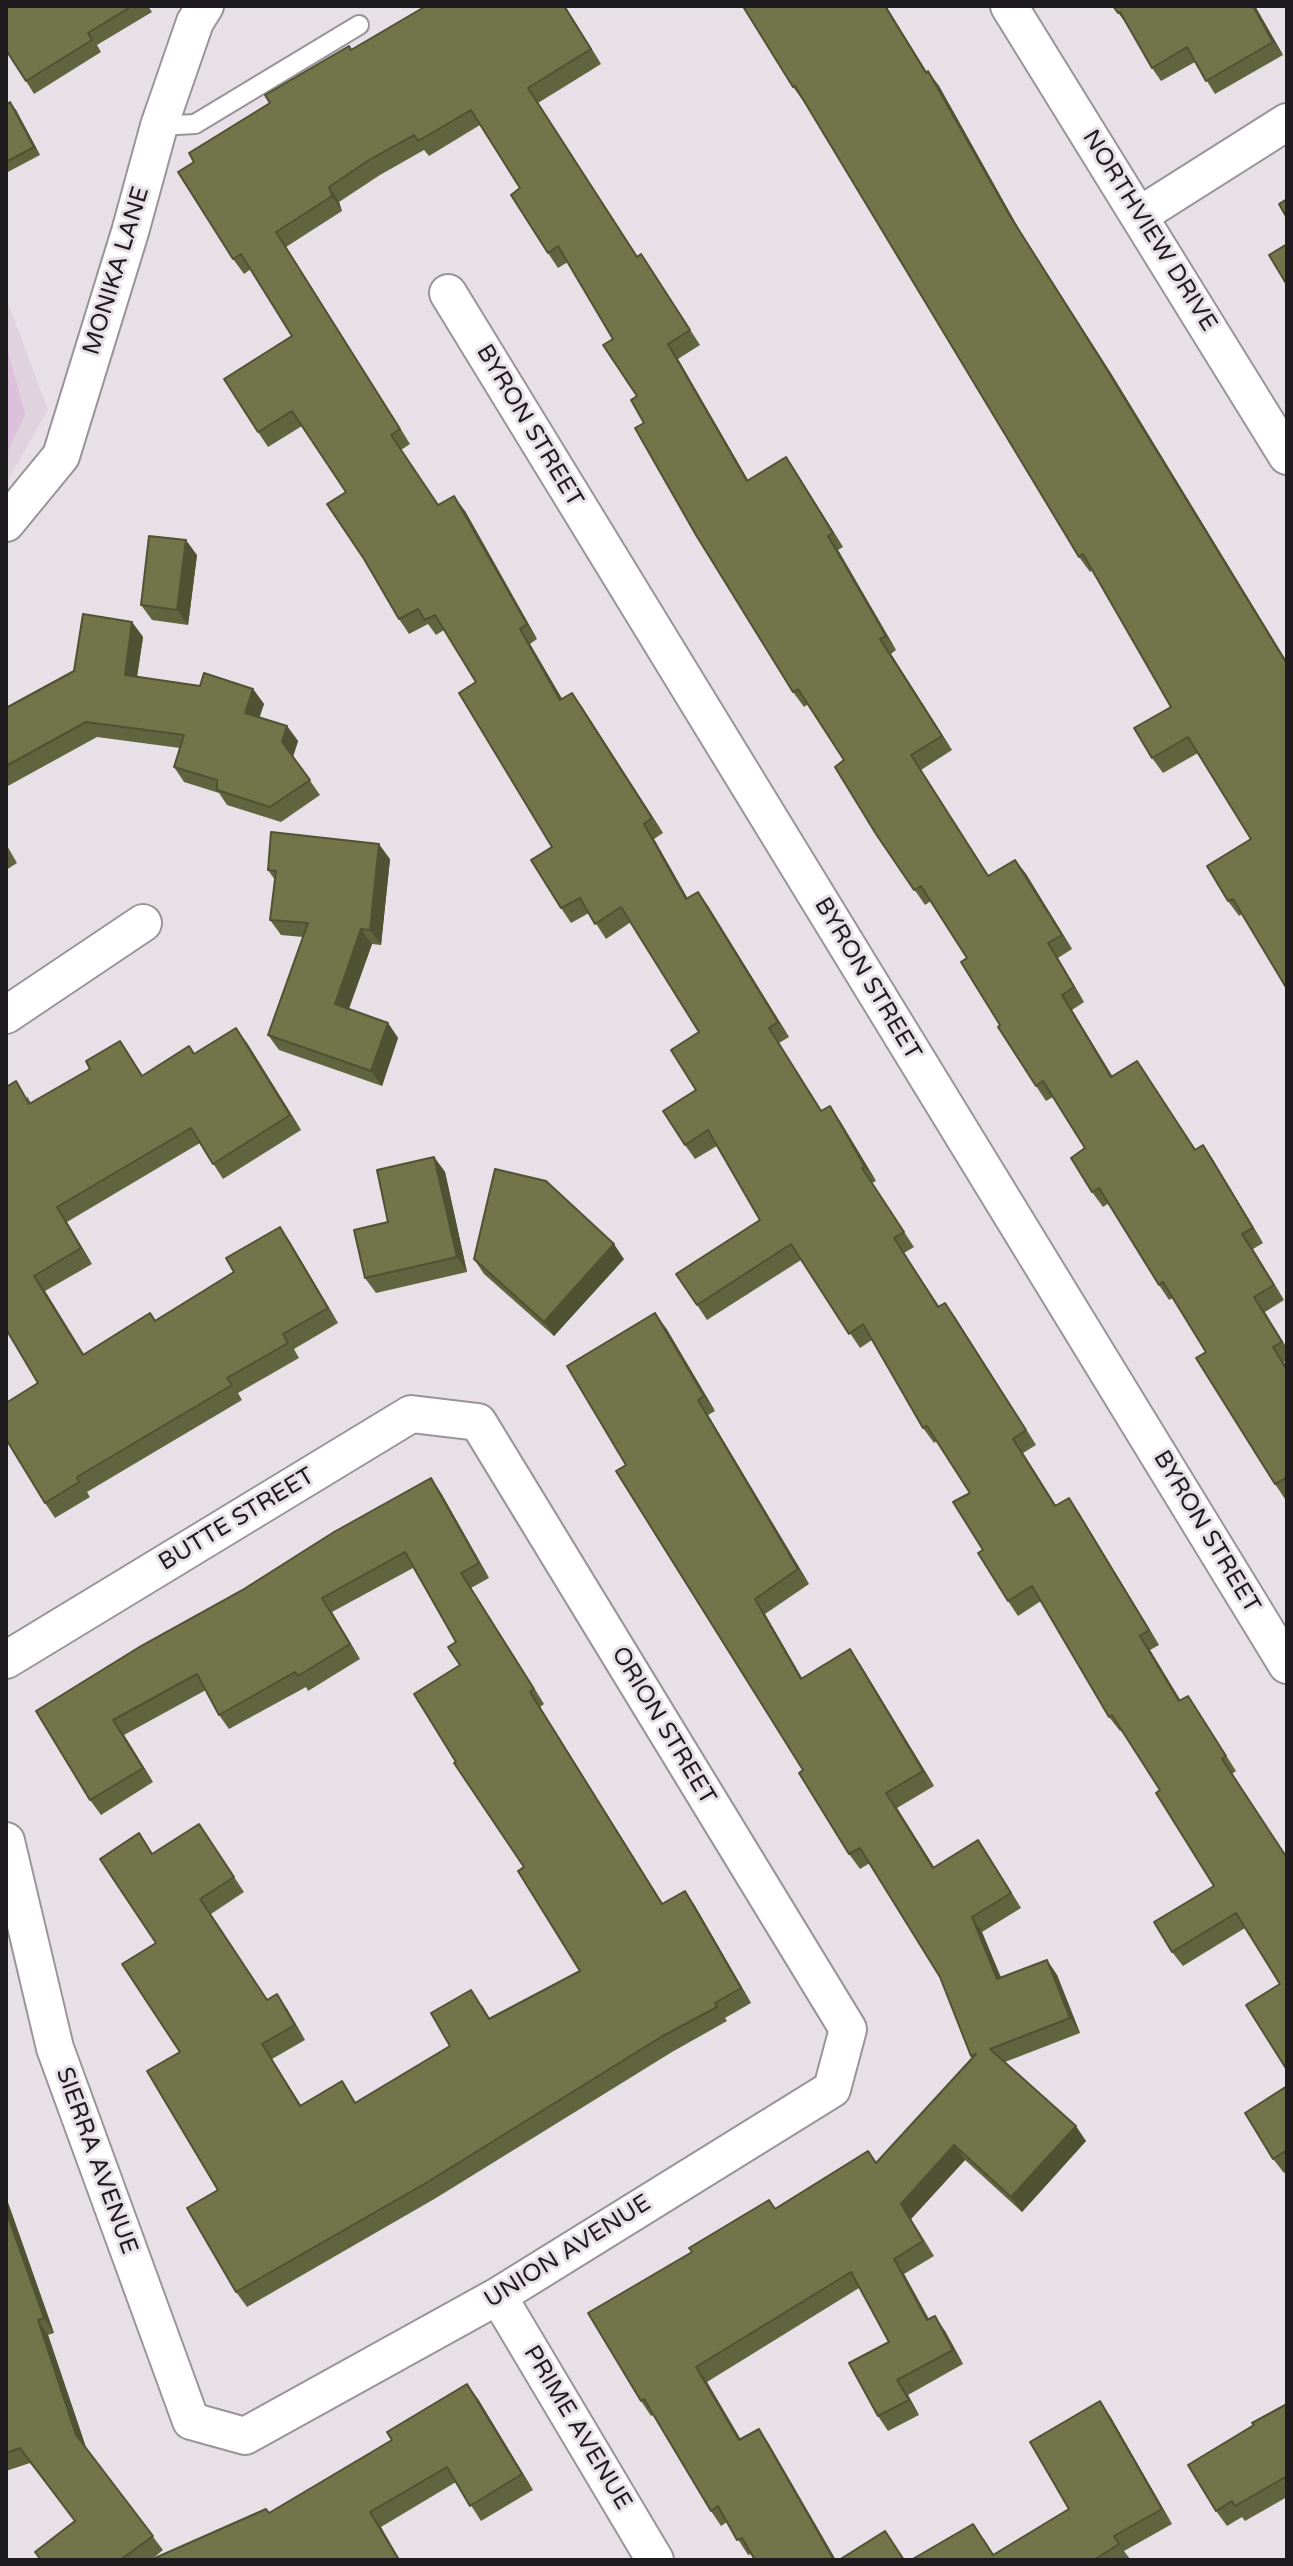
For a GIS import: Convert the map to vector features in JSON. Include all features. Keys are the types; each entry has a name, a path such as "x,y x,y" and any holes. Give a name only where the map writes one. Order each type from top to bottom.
{"street":[{"name":"MONIKA LANE","path":"6,523 61,456 159,126 195,22 205,6"},
{"name":"NORTHVIEW DRIVE","path":"1009,6 1287,456"},
{"path":"1140,215 1287,122"},
{"name":"BYRON STREET","path":"448,293 1287,1665"},
{"path":"6,1015 143,923"},
{"name":"BUTTE STREET","path":"6,1660 411,1414 478,1422"},
{"name":"ORION STREET","path":"478,1422 848,2029"},
{"name":"SIERRA AVENUE","path":"6,1841 55,2048 191,2421 245,2436"},
{"name":"UNION AVENUE","path":"245,2436 498,2296 832,2089 848,2029"},
{"name":"PRIME AVENUE","path":"498,2296 655,2560"}],"lane":[{"path":"159,126 195,124 359,25"}],"shaded area":[{"path":"6,297 48,410 6,483"},
{"path":"6,344 25,414 6,455"}],"building":[{"path":"6,6 132,6 88,33 92,40 26,81 6,50"},
{"path":"426,6 564,6 591,49 528,88 637,257 641,254 690,330 668,344 747,481 786,457 833,533 828,536 886,636 880,639 942,736 911,755 988,876 1015,860 1062,935 1048,943 1074,987 1062,995 1111,1077 1137,1061 1195,1150 1203,1145 1253,1228 1242,1234 1274,1285 1254,1297 1282,1342 1273,1347 1287,1370 1287,1479 1275,1484 1196,1358 1206,1352 1163,1282 1159,1285 1099,1188 1092,1192 1071,1158 1085,1148 1043,1081 1036,1086 998,1027 1000,1025 961,962 967,958 921,886 914,890 876,834 835,767 844,760 798,689 793,692 696,535 635,428 644,423 631,400 637,396 603,345 613,339 558,246 548,253 511,195 520,188 471,110 418,141 414,135 369,160 329,187 332,196 276,232 400,429 391,435 438,505 454,496 527,624 520,629 560,700 572,693 652,818 644,824 686,899 698,892 778,1022 769,1028 821,1111 830,1106 865,1167 862,1168 904,1232 894,1238 938,1307 945,1303 1026,1430 1013,1439 1055,1506 1069,1498 1149,1630 1140,1636 1179,1701 1188,1696 1226,1756 1222,1759 1287,1858 1287,2070 1246,2005 1280,1984 1236,1913 1172,1952 1154,1922 1214,1886 1156,1793 1160,1790 1112,1715 1109,1717 1032,1586 1008,1601 978,1553 983,1550 953,1502 970,1493 927,1426 923,1428 863,1324 849,1334 791,1244 697,1305 676,1274 760,1220 708,1130 685,1145 663,1111 696,1090 671,1050 699,1032 621,907 595,924 580,898 561,908 531,860 552,847 459,693 476,682 435,615 425,620 418,609 399,619 327,504 346,492 292,411 258,432 224,379 292,336 241,254 233,259 178,172 194,162 189,153 270,103 265,95"},
{"path":"885,6 926,73 928,71 1010,216 1287,664 1287,989 1233,899 1228,901 1207,866 1251,839 1188,737 1152,758 1134,728 1171,707 1083,554 1079,557 795,86 744,8"},
{"path":"1113,6 1253,6 1273,42 1206,81 1187,47 1152,68 1120,12"},
{"path":"10,102 34,147 6,162 6,105"},
{"path":"1287,199 1287,218 1279,204"},
{"path":"1287,244 1287,285 1269,255"},
{"path":"149,536 186,540 177,610 141,605"},
{"path":"83,614 132,622 125,675 200,686 204,673 253,689 245,713 287,726 282,742 310,780 270,807 217,790 217,780 174,767 184,735 86,722 6,766 6,708 74,671"},
{"path":"271,832 379,844 370,930 361,929 335,1004 388,1023 371,1071 268,1035 308,923 270,920 276,871 268,870"},
{"path":"236,1028 290,1115 213,1164 191,1128 57,1207 81,1248 34,1276 83,1355 150,1313 155,1321 234,1272 226,1258 280,1227 328,1308 283,1334 288,1343 227,1378 232,1385 77,1477 79,1482 45,1503 6,1439 6,1403 38,1383 6,1329 6,1087 16,1081 29,1104 90,1069 86,1061 120,1041 142,1076 189,1046 194,1054"},
{"path":"434,1157 457,1257 365,1278 354,1230 388,1222 377,1170"},
{"path":"495,1169 546,1181 614,1244 544,1322 474,1259"},
{"path":"655,1313 704,1396 698,1400 798,1569 755,1599 801,1679 850,1649 923,1771 886,1793 933,1868 978,1840 1011,1893 972,1917 997,1979 1047,1960 1070,2018 990,2049 1076,2126 1011,2197 954,2145 901,2204 923,2241 894,2259 927,2320 935,2316 953,2350 897,2380 909,2400 878,2416 849,2363 889,2342 851,2272 696,2367 739,2440 759,2429 834,2560 755,2560 742,2538 737,2540 718,2506 711,2511 588,2313 692,2252 689,2248 769,2200 775,2209 868,2151 876,2163 976,2054 971,2056 940,1977 860,1848 849,1854 799,1773 803,1770 616,1471 626,1465 567,1366"},
{"path":"431,1478 479,1563 461,1573 534,1689 530,1692 662,1904 685,1891 741,1988 715,2003 717,2007 661,2037 426,2183 236,2292 187,2208 218,2190 147,2071 180,2052 122,1964 156,1943 100,1859 139,1833 152,1854 199,1824 234,1877 200,1899 267,2000 277,1994 295,2025 262,2044 300,2106 342,2081 355,2103 450,2046 431,2013 471,1990 489,2019 580,1971 518,1871 524,1867 454,1763 414,1694 460,1665 448,1647 456,1642 405,1552 322,1598 350,1644 298,1676 295,1672 219,1715 197,1674 113,1720 143,1768 90,1800 36,1711 141,1646 244,1589 334,1532"},
{"path":"1287,2086 1287,2150 1273,2159 1245,2113"},
{"path":"6,2211 44,2318 38,2320 76,2435 153,2536 120,2560 41,2560 35,2552 75,2521 20,2448 6,2453"},
{"path":"467,2384 522,2474 470,2506 447,2467 370,2512 399,2560 156,2560 266,2509 269,2513 392,2440 387,2432"},
{"path":"1100,2401 1162,2509 1114,2536 1119,2544 1094,2560 911,2560 973,2524 993,2555 1069,2509 1030,2442"},
{"path":"1287,2404 1287,2476 1235,2506 1232,2501 1216,2511 1188,2465"},
{"path":"885,2531 904,2560 839,2560"}]}
